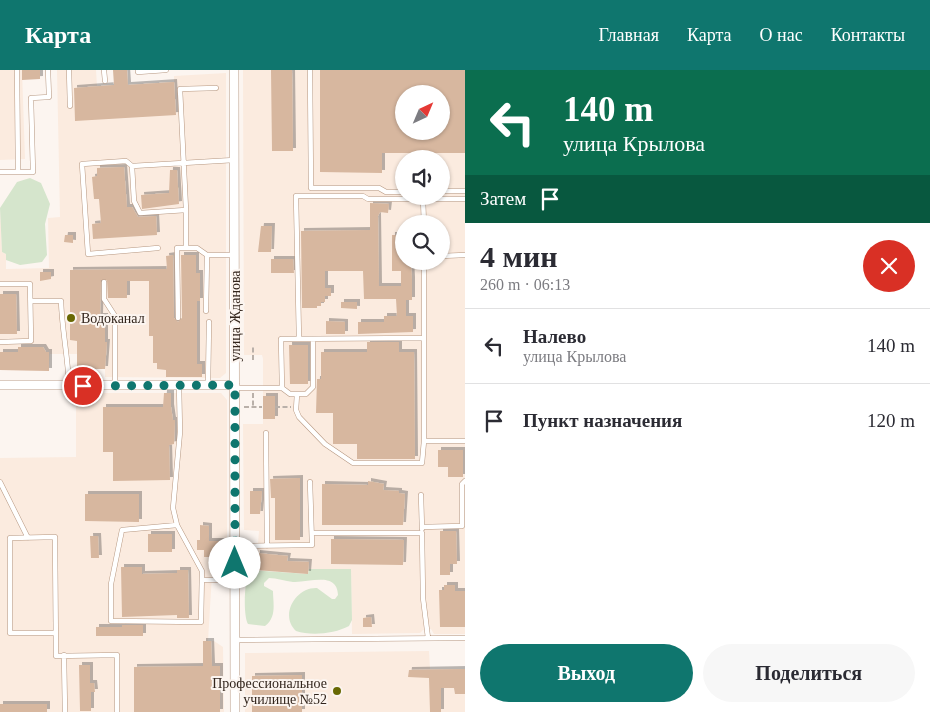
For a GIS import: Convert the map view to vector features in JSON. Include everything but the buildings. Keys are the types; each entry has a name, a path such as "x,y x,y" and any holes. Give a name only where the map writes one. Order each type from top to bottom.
{"street":[{"name":"улица Жданова","path":"234,70 235,712"},
{"path":"0,385 208,385 235,387"}],"lane":[{"path":"16,70 18,172"},
{"path":"0,172 33,172 31,98 49,97 48,70"},
{"path":"69,70 70,106"},
{"path":"104,70 105,81"},
{"path":"138,70 138,72 166,70"},
{"path":"310,70 311,188 379,188 386,192 395,192"},
{"path":"186,248 180,89 216,88"},
{"path":"158,248 88,254 82,164 126,161 132,166 234,160"},
{"path":"132,166 134,201 140,213 186,210"},
{"path":"450,191 465,191"},
{"path":"299,339 296,196 395,198"},
{"path":"450,199 465,199"},
{"path":"178,318 177,248 197,248 207,255 235,256"},
{"path":"206,311 207,255"},
{"path":"450,256 465,255"},
{"path":"297,394 296,407 299,417 325,444 353,463 422,463 424,441 424,270"},
{"path":"104,282 104,300 115,316 115,386"},
{"path":"0,284 30,284 31,302 31,341 0,342"},
{"path":"31,302 61,301 62,329 68,354 68,386"},
{"path":"208,385 209,322"},
{"path":"282,388 281,339 424,338"},
{"path":"235,387 282,388 290,394 306,394 313,386 313,339"},
{"path":"177,525 122,530 111,584 111,621 201,622 202,571 177,525 173,497 180,432 180,386"},
{"path":"266,433 267,546"},
{"path":"424,441 465,441"},
{"path":"312,533 422,530 462,526 462,484 465,481"},
{"path":"0,482 28,538"},
{"path":"235,546 312,545 310,482"},
{"path":"421,495 423,598 428,638"},
{"path":"55,633 10,633 10,538 55,537 56,656 116,655 117,712"},
{"path":"202,580 235,580"},
{"path":"235,640 465,638"},
{"path":"64,656 65,712"}],"path":[{"path":"253,347 253,360"},
{"path":"253,388 253,407"},
{"path":"235,407 262,407"},
{"path":"275,407 296,407"},
{"path":"251,546 251,559 257,559"}],"shaded area":[{"path":"0,70 22,70 25,159 0,160"},
{"path":"57,70 96,70 97,86 174,82 174,76 226,73 226,373 220,378 105,377 105,369 77,369 77,354 50,354 49,371 0,370 0,205 2,252 6,254 6,269 49,268 48,218 60,217"},
{"path":"243,70 465,70 465,634 434,634 431,629 423,630 420,633 352,634 351,569 309,569 308,574 256,570 259,531 244,530 243,424 263,424 262,355 244,355"},
{"path":"76,393 221,393 227,400 227,539 223,541 223,557 213,558 208,641 214,641 223,647 224,712 0,712 0,458 76,457"},
{"name":"Профессиональное училище №52","path":"429,651 430,669 465,669 465,712 245,712 245,653"}],"green space":[{"path":"30,178 41,183 50,204 45,224 47,255 42,262 20,265 6,260 6,254 2,252 0,208 17,182"},
{"path":"309,569 351,569 352,620 349,626 336,631 322,633 296,631 291,625 289,617 292,603 297,597 302,592 317,588 332,599 335,599 338,595 336,588 333,583 328,581 293,582 275,578 269,578 264,583 264,586 273,591 274,610 269,622 265,626 248,624 245,613 245,597 246,581 250,570 308,574"}],"place":[{"name":"Водоканал","path":"71,318"},
{"name":"Профессиональное училище №52","path":"337,691"}],"route":[{"path":"83,386 235,385 235,563"}]}
